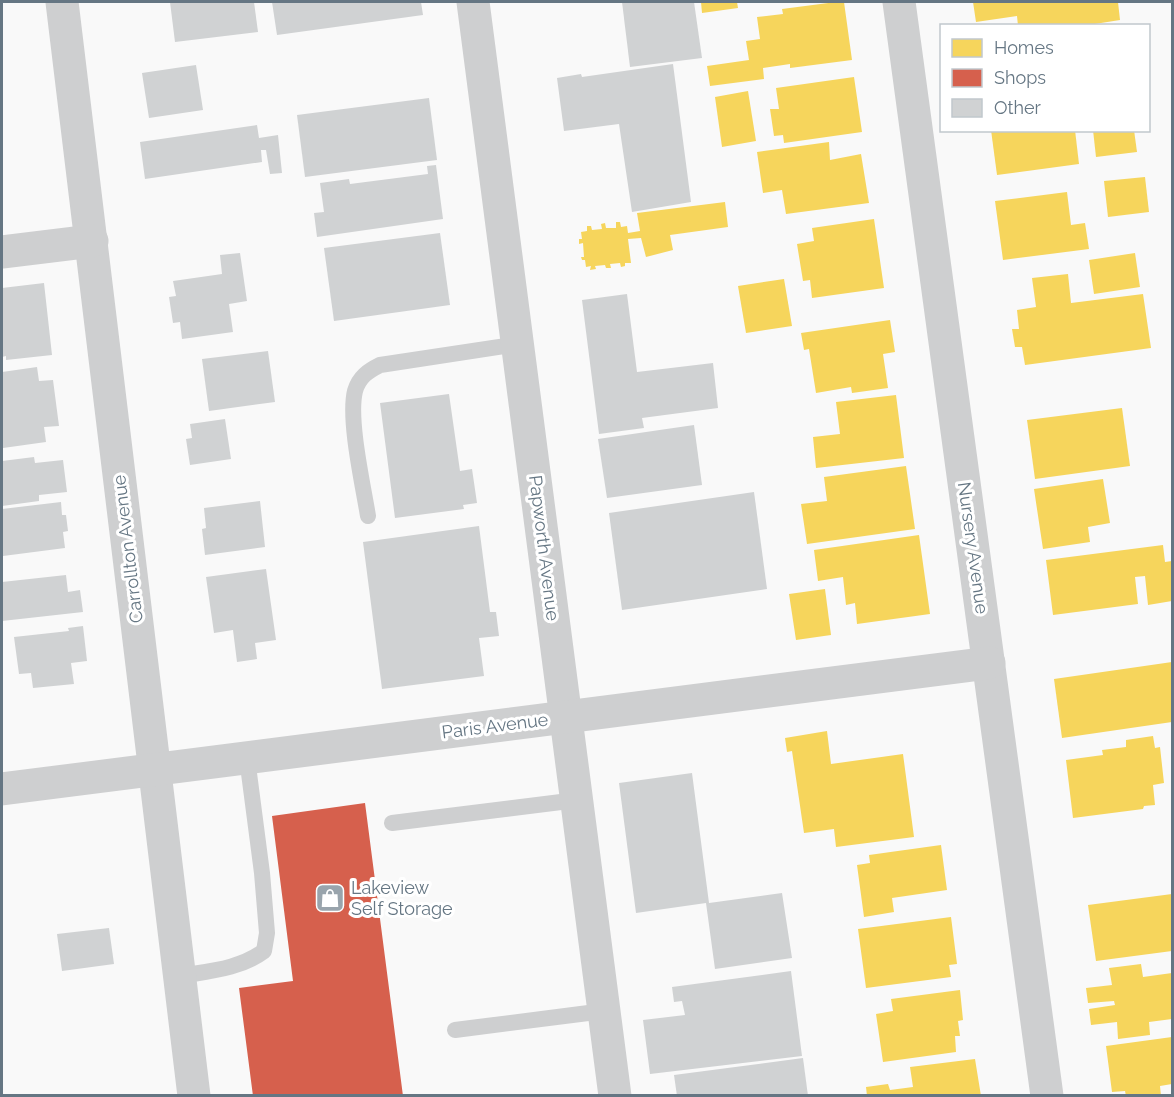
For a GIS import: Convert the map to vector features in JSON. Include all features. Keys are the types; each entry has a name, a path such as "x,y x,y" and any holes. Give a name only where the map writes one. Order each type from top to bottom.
{"street":[{"name":"Carrollton Avenue","path":"62,2 194,1095"},
{"name":"Papworth Avenue","path":"472,2 615,1095"},
{"name":"Nursery Avenue","path":"900,2 1047,1095"},
{"path":"2,252 92,241"},
{"name":"Paris Avenue","path":"2,789 989,663"}],"lane":[{"path":"368,516 353,413 356,390 363,376 380,365 518,344"},
{"path":"180,976 230,967 251,960 264,951 267,933 262,873 247,758"},
{"path":"392,823 577,800"},
{"path":"455,1030 604,1011"}],"building: Homes":[{"path":"701,2 737,2 738,8 702,13"},
{"path":"844,2 852,60 790,68 790,64 763,68 764,79 710,86 707,66 749,60 746,41 760,39 757,17 783,14 782,9"},
{"path":"973,2 1118,2 1120,20 1095,24 1018,24 1017,16 976,22"},
{"path":"854,77 862,132 784,143 783,135 774,136 770,109 779,109 776,88"},
{"path":"748,91 756,141 722,147 715,97"},
{"path":"991,132 1075,132 1079,164 997,175"},
{"path":"1093,132 1134,132 1137,152 1096,157"},
{"path":"829,142 830,160 861,154 869,203 786,214 782,190 763,193 757,152"},
{"path":"1145,177 1149,212 1108,217 1104,181"},
{"path":"1067,192 1071,225 1085,223 1089,249 1003,260 995,201"},
{"path":"725,202 728,227 670,235 673,250 646,257 641,238 628,239 631,263 625,263 625,266 621,267 620,263 610,264 611,268 606,268 605,265 595,266 596,269 590,270 591,266 586,267 585,260 582,260 581,257 584,257 583,243 579,244 579,239 582,239 581,232 587,231 587,226 591,226 592,230 602,229 601,224 605,223 606,228 616,228 616,222 620,222 621,227 627,226 628,233 640,231 637,213"},
{"path":"874,219 884,288 812,298 810,280 803,281 797,244 814,241 812,228"},
{"path":"1135,253 1140,287 1094,294 1089,260"},
{"path":"1068,274 1071,303 1143,294 1151,348 1025,365 1022,347 1015,347 1012,329 1019,329 1017,310 1036,307 1032,278"},
{"path":"784,279 792,326 746,333 738,286"},
{"path":"890,320 895,352 883,354 888,388 852,393 851,387 816,393 809,349 804,350 801,333"},
{"path":"896,395 904,458 816,468 813,437 840,434 836,402"},
{"path":"1122,408 1130,466 1035,479 1027,420"},
{"path":"906,466 915,529 807,544 801,504 827,501 824,477"},
{"path":"1103,479 1110,523 1088,527 1090,542 1043,549 1034,489"},
{"path":"919,535 930,614 857,624 855,603 846,605 843,577 818,581 814,550"},
{"path":"1163,545 1165,562 1172,561 1172,601 1148,605 1145,576 1135,577 1138,604 1053,615 1046,560"},
{"path":"825,589 831,635 796,640 789,594"},
{"path":"1172,662 1172,722 1062,738 1054,679"},
{"path":"827,731 831,764 903,754 914,837 836,847 834,829 804,833 792,751 787,752 785,738"},
{"path":"1153,736 1155,748 1160,747 1164,783 1153,785 1155,805 1144,806 1143,809 1073,818 1066,760 1103,755 1102,750 1126,747 1126,740"},
{"path":"941,845 947,890 892,898 894,912 864,917 857,865 870,863 869,855"},
{"path":"1172,894 1172,951 1096,961 1088,905"},
{"path":"951,917 957,964 949,965 951,977 866,988 858,929"},
{"path":"1141,964 1143,977 1172,973 1172,1019 1149,1022 1150,1035 1118,1039 1117,1022 1091,1025 1089,1009 1115,1005 1114,1001 1088,1003 1086,988 1112,985 1109,968"},
{"path":"960,990 963,1020 958,1021 960,1036 955,1036 956,1052 883,1062 876,1014 893,1011 891,999"},
{"path":"1172,1037 1172,1084 1160,1086 1161,1096 1126,1096 1125,1091 1112,1092 1106,1046"},
{"path":"975,1059 981,1096 867,1096 866,1087 888,1084 890,1090 913,1087 910,1067"}],"building: Shops":[{"name":"Lakeview Self Storage","path":"365,803 403,1096 253,1096 239,988 293,981 272,816"}],"building: Other":[{"path":"170,2 254,2 258,32 175,42"},
{"path":"272,2 421,2 423,15 277,35"},
{"path":"622,2 694,2 702,58 630,67"},
{"path":"673,64 691,202 632,212 619,124 564,131 557,78 581,74 582,77"},
{"path":"196,65 203,110 149,118 142,73"},
{"path":"429,98 437,160 305,177 297,115"},
{"path":"257,125 259,138 278,135 282,173 270,174 266,150 261,150 262,162 145,179 140,142"},
{"path":"436,165 443,219 317,237 314,213 324,212 320,183 349,179 350,184 428,174 427,166"},
{"path":"440,233 450,305 334,321 324,248"},
{"path":"240,253 247,301 229,304 233,332 182,339 180,322 173,323 169,297 176,296 173,281 222,274 220,255"},
{"path":"44,283 52,355 6,360 6,356 2,357 2,288"},
{"path":"627,294 637,372 713,363 718,408 642,418 644,428 599,434 582,300"},
{"path":"268,351 275,402 209,411 202,359"},
{"path":"37,367 39,381 53,380 59,426 44,427 46,442 3,448 2,372"},
{"path":"449,394 460,471 472,469 477,503 463,505 464,509 395,518 380,403"},
{"path":"225,419 231,459 190,465 186,439 192,438 190,424"},
{"path":"694,425 702,485 607,498 598,439"},
{"path":"34,457 35,463 63,460 67,492 39,495 39,501 2,506 2,461"},
{"path":"754,492 767,589 622,610 609,513"},
{"path":"260,501 265,547 205,555 202,529 206,528 204,508"},
{"path":"61,502 62,515 66,515 68,531 63,532 65,548 3,556 2,509"},
{"path":"479,526 490,612 496,612 499,636 479,638 484,676 382,689 363,542"},
{"path":"266,569 276,640 255,643 257,659 237,662 233,630 214,633 206,577"},
{"path":"66,575 68,592 80,590 83,612 2,621 2,582"},
{"path":"83,626 87,661 71,663 74,684 33,688 31,673 19,674 14,637 69,631 68,628"},
{"path":"692,773 709,903 782,893 792,958 715,969 706,903 636,913 619,783"},
{"path":"109,928 114,964 62,971 57,934"},
{"path":"791,971 802,1056 650,1074 643,1020 685,1015 682,1001 674,1002 672,987"},
{"path":"803,1058 808,1096 677,1096 674,1075"}],"place":[{"name":"Lakeview Self Storage","path":"330,898"}]}
